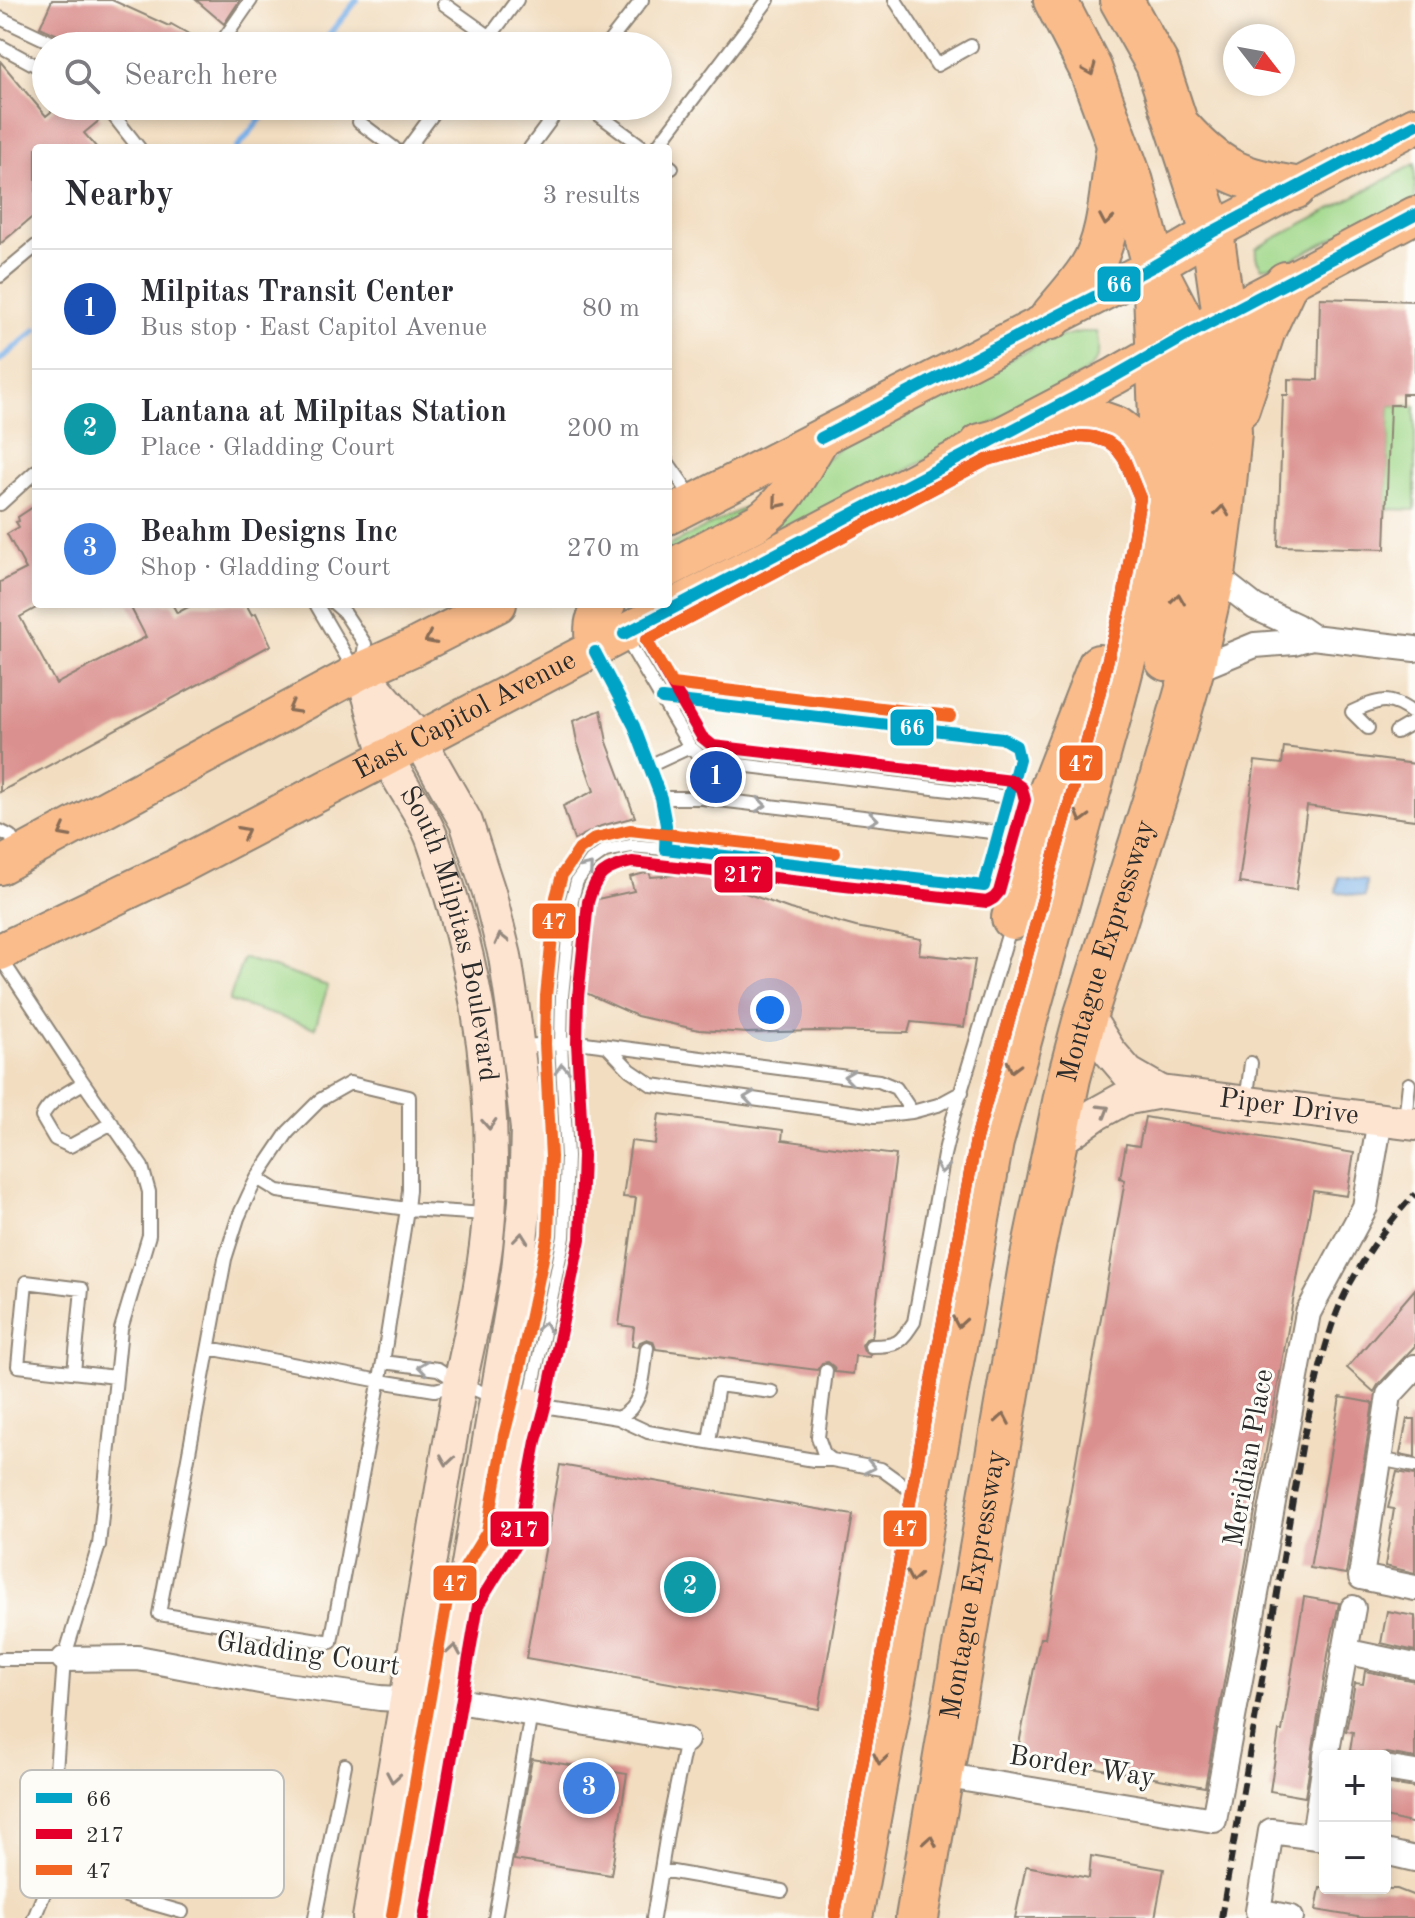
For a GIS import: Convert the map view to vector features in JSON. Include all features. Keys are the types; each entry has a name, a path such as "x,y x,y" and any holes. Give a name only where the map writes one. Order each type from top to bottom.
{"highway":[{"path":"1055,0 1090,68 1118,143 1132,182 1154,266 1190,334 1194,365 1189,520 1176,616 1154,717 1161,779"},
{"name":"Montague Expressway","path":"851,1918 992,1142 1139,602 1157,496 1160,418 1190,334 1212,232 1157,64 1121,0"},
{"path":"1178,125 1199,149 1239,176 1294,188"},
{"path":"1051,318 1091,268 1098,253 1118,143"},
{"path":"1230,432 1264,330 1286,283"},
{"name":"Montague Expressway","path":"917,1918 1027,1282 1054,1144 1086,1014 1192,671 1214,575 1230,432 1190,334"},
{"path":"981,445 1079,420 1096,421 1116,428 1128,437 1138,451 1157,496"},
{"path":"1013,918 1043,810 1148,551"}],"main road":[{"path":"682,509 1154,266 1415,125"},
{"name":"East Capitol Avenue","path":"672,597 981,445 1415,215"},
{"path":"672,567 772,512 781,503 821,438"},
{"path":"7,851 490,608"},
{"name":"East Capitol Avenue","path":"0,954 175,868 419,739 608,629 651,608"}],"street":[{"path":"1214,575 1255,607 1312,637"},
{"path":"1192,671 1255,645 1294,642 1312,637 1415,649"},
{"name":"South Milpitas Boulevard","path":"361,671 419,739 466,822 489,892 505,956 500,1048 490,1141 489,1215 478,1297 460,1383 369,1918"},
{"name":"South Milpitas Boulevard","path":"361,671 387,756 432,838 469,960 527,1129 525,1201 518,1270 408,1918"},
{"name":"Piper Drive","path":"1086,1014 1110,1052 1128,1073 1161,1092"},
{"name":"Piper Drive","path":"1054,1144 1123,1099 1161,1092 1400,1122"},
{"name":"Meridian Place","path":"1214,1820 1308,1313 1365,1207 1400,1122"},
{"path":"1415,1367 1389,1395 1361,1577 1415,1588"},
{"path":"463,1599 502,1538 529,1404"},
{"path":"1327,1750 1353,1608"},
{"path":"1344,1651 1415,1666"},
{"name":"Gladding Court","path":"64,1659 138,1658 265,1682 380,1698 470,1703 686,1740"},
{"path":"1391,1769 1415,1773"},
{"name":"Border Way","path":"941,1775 1214,1820"},
{"path":"1291,1918 1258,1911 1271,1831 1319,1837"},
{"path":"1391,1853 1415,1859"}],"lane":[{"path":"229,32 251,0"},
{"path":"493,32 517,0"},
{"path":"617,32 642,0"},
{"path":"659,144 768,0"},
{"path":"895,0 937,65 971,46"},
{"path":"444,4 476,32"},
{"path":"0,18 32,33"},
{"path":"0,46 32,63"},
{"path":"117,120 136,144"},
{"path":"411,144 429,120"},
{"path":"533,144 551,120"},
{"path":"606,120 639,144"},
{"path":"359,122 389,144"},
{"path":"0,276 32,249"},
{"path":"0,504 32,475"},
{"path":"672,476 682,509"},
{"path":"318,608 348,659 361,671"},
{"path":"340,608 365,644 361,671"},
{"path":"608,629 662,699 690,747 706,761 1009,797"},
{"path":"608,629 634,726 661,798 666,825 665,849"},
{"path":"662,699 1002,738 1016,746 1019,759 984,886"},
{"path":"1368,728 1352,712 1371,702 1387,699 1404,706 1415,718 1396,732"},
{"path":"649,766 690,747"},
{"path":"661,798 702,798 1000,833"},
{"path":"529,1404 564,1237 567,1157 561,1043 562,996 572,899 577,881 591,861 605,851 631,846 984,886 998,895 1013,918 953,1118 914,1322 903,1338 890,1346 871,1346"},
{"path":"0,954 83,1083 142,1167 149,1192 149,1235 121,1329 99,1545 64,1659 56,1770"},
{"path":"500,1048 585,1043 879,1081 896,1088 912,1112"},
{"path":"607,1046 630,1070 652,1085 875,1116 912,1112 938,1105 962,1092"},
{"path":"1246,1103 1251,1063"},
{"path":"83,1083 44,1111 42,1117 55,1139 70,1146 112,1123"},
{"path":"350,1083 409,1097 407,1209 380,1381 331,1642 159,1614 225,1259 238,1218 257,1178 288,1132 320,1100 350,1083"},
{"path":"1400,1122 1409,1084"},
{"path":"257,1178 278,1191 407,1209 489,1215"},
{"path":"74,1372 82,1289 26,1282 18,1366 116,1377"},
{"path":"209,1348 435,1390 460,1383"},
{"path":"618,1418 629,1413 640,1396 647,1348"},
{"path":"383,1362 438,1369 460,1383 496,1398 618,1418 648,1432 881,1469 926,1502"},
{"path":"826,1371 818,1437 824,1454 832,1460"},
{"path":"709,1441 718,1385 772,1392"},
{"path":"1379,1459 1415,1466"},
{"path":"0,1659 64,1659"},
{"path":"495,1918 531,1714"},
{"path":"653,1918 686,1740"},
{"path":"315,1918 345,1765"},
{"path":"661,1870 782,1891"},
{"path":"34,1918 42,1898"},
{"path":"133,1898 182,1912"}],"green space":[{"path":"1415,164 1415,202 1354,227 1283,264 1260,266 1256,249 1262,245"},
{"path":"1097,332 1100,346 1096,361 1081,375 672,599 672,544 788,486 847,444 1033,347 1060,337"},
{"path":"1390,405 1415,406 1415,510 1386,509"},
{"path":"243,958 328,986 315,1028 229,1001"}],"water":[{"path":"1338,876 1366,880 1365,897 1336,892"}],"building":[{"path":"52,0 112,0 185,32 51,32 40,27"},
{"path":"196,0 240,0 224,24"},
{"path":"0,61 32,99 32,120 100,120 84,133 94,144 32,144 32,217 0,244"},
{"path":"1320,298 1415,301 1415,394 1402,394 1402,405 1390,405 1385,549 1278,546 1283,395 1288,395 1288,379 1318,380"},
{"path":"32,508 32,608 36,608 20,617 56,684 146,637 131,608 174,608 177,613 186,608 248,608 252,615 256,613 271,645 0,792 0,582 26,569 7,534 19,527 16,522 19,521 18,517"},
{"path":"601,710 607,742 635,817 601,826 574,840 563,806 594,791 573,721"},
{"path":"1284,747 1415,764 1415,820 1307,806 1296,890 1239,883 1255,761 1282,764"},
{"path":"649,872 651,877 690,874 741,884 740,891 790,909 856,927 921,939 919,954 975,960 964,1027 911,1022 908,1033 699,1030 637,1016 577,989 588,901 634,891 630,877"},
{"path":"659,1114 783,1130 782,1140 896,1155 872,1337 862,1345 870,1357 855,1356 853,1374 835,1372 828,1362 822,1363 817,1370 656,1349 653,1341 647,1339 640,1342 638,1347 632,1346 634,1327 619,1325 636,1198 623,1197 631,1141 655,1144"},
{"path":"1145,1117 1354,1153 1347,1196 1313,1191 1205,1787 1017,1754 1040,1638 1045,1638 1125,1180 1120,1178 1126,1144 1139,1146"},
{"path":"1415,1289 1415,1346 1374,1392 1347,1368"},
{"path":"1340,1397 1373,1403 1346,1574 1310,1568"},
{"path":"1407,1419 1415,1419 1415,1457 1400,1454"},
{"path":"560,1465 853,1515 819,1709 526,1658"},
{"path":"1397,1472 1415,1475 1415,1573 1385,1566 1394,1509 1388,1508"},
{"path":"1304,1597 1339,1603 1305,1797 1270,1791"},
{"path":"1387,1611 1415,1616 1415,1651 1381,1643"},
{"path":"1365,1671 1415,1681 1415,1758 1391,1754 1391,1750 1350,1750 1353,1732 1346,1731 1355,1683 1363,1684"},
{"path":"532,1759 627,1774 611,1875 514,1860"},
{"path":"1391,1784 1415,1788 1415,1824 1391,1818"},
{"path":"1091,1856 1164,1869 1155,1918 1015,1918 1026,1866 1089,1878"},
{"path":"1391,1889 1397,1889 1415,1896 1415,1918 1363,1918 1316,1910 1319,1894 1391,1894"}],"waterway":[{"path":"331,32 357,0"},
{"path":"240,144 260,120"},
{"path":"0,360 32,333"}],"railway":[{"path":"1221,1918 1304,1436 1325,1350 1335,1316 1356,1273 1384,1230 1415,1194"}],"transit line":[{"name":"66","path":"821,438 1154,266 1415,125"},
{"name":"66","path":"624,634 1415,215"},
{"name":"217","path":"424,1918 478,1605 517,1542 580,1239 583,1156 577,1043 578,997 588,902 594,885 608,870 632,862 987,902 999,892 1025,800 1022,788 1012,781 713,746 702,737 646,640 987,460 1081,436 1093,437 1116,448 1124,459 1140,498 1123,599 1095,711 976,1139 835,1915"},
{"name":"47","path":"835,1915 976,1139 1095,711 1123,599 1140,498 1124,459 1108,442 1081,436 987,460 646,640 672,684 950,716"},
{"name":"66","path":"595,652 634,726 661,798 666,825 665,849"},
{"name":"66","path":"662,699 1002,738 1016,746 1019,759 984,886"},
{"name":"47","path":"392,1915 448,1595 487,1532 504,1435 548,1235 551,1157 545,1044 546,996 556,897 562,875 579,850 596,838 630,830 835,853"},
{"name":"66","path":"665,849 984,886"}],"place":[{"name":"Milpitas Transit Center","path":"716,777"},
{"name":"Lantana at Milpitas Station","path":"690,1587"},
{"name":"Beahm Designs Inc","path":"589,1788"}]}
